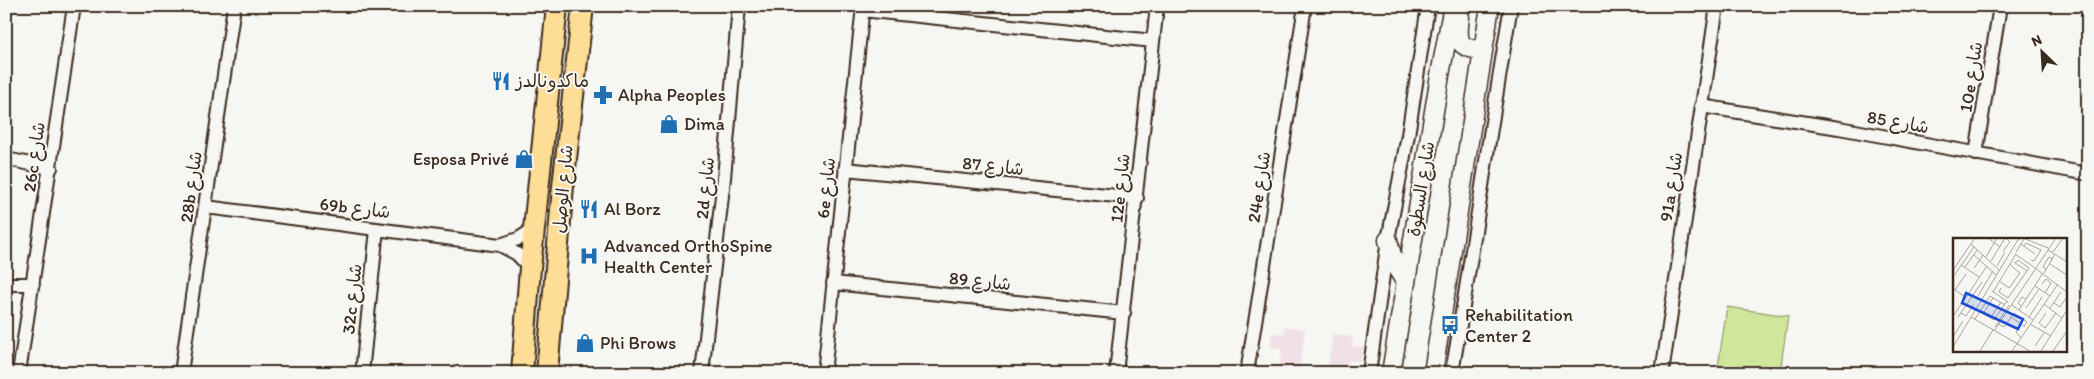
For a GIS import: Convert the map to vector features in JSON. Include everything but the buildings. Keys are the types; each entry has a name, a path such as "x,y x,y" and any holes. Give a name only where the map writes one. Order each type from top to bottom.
{"main road":[{"name":"شارع الوصل","path":"522,373 530,268 557,6"},
{"path":"563,186 562,140 573,6"},
{"name":"شارع الوصل","path":"547,373 563,186 582,6"},
{"name":"شارع السطوة","path":"1391,373 1453,6"},
{"path":"1462,6 1458,31 1459,40 1466,48 1483,50"},
{"path":"1433,373 1490,6"},
{"path":"1388,240 1394,263 1406,283"}],"street":[{"name":"26c شارع","path":"19,373 34,284 74,6"},
{"name":"28b شارع","path":"181,373 234,6"},
{"name":"2d شارع","path":"702,373 724,178 739,6"},
{"name":"12e شارع","path":"1116,373 1157,6"},
{"name":"24e شارع","path":"1247,373 1305,6"},
{"name":"شارع السطوة","path":"1368,373 1388,240 1408,135 1428,6"},
{"path":"1452,373 1473,255 1497,84 1511,6"},
{"name":"91a شارع","path":"1662,373 1717,6"},
{"name":"10e شارع","path":"1976,154 2000,6"},
{"path":"863,8 1153,41"},
{"name":"6e شارع","path":"824,373 863,8"},
{"name":"شارع 85","path":"1701,106 2088,174"},
{"path":"6,160 51,168"},
{"name":"شارع 87","path":"845,169 1137,198"},
{"name":"69b شارع","path":"206,207 500,245 517,254 530,268"},
{"name":"69b شارع","path":"500,245 518,239 534,228"},
{"name":"32c شارع","path":"362,373 377,229"},
{"name":"شارع 89","path":"833,283 1124,313"},
{"path":"6,284 34,284"}],"shaded area":[{"path":"1285,326 1305,329 1299,373 1278,373 1282,349 1270,347 1272,333 1284,334"},
{"path":"1333,334 1353,337 1351,346 1363,347 1361,362 1349,360 1347,373 1327,373"}],"green space":[{"path":"1727,307 1788,316 1780,373 1717,373"}],"place":[{"name":"ماكدونالدز","path":"501,81"},
{"name":"Alpha Peoples","path":"603,95"},
{"name":"Dima","path":"669,124"},
{"name":"Esposa Privé","path":"524,159"},
{"name":"Al Borz","path":"589,209"},
{"name":"Advanced OrthoSpine Health Center","path":"589,256"},
{"name":"Rehabilitation Center 2","path":"1450,325"},
{"name":"Phi Brows","path":"585,343"}]}
